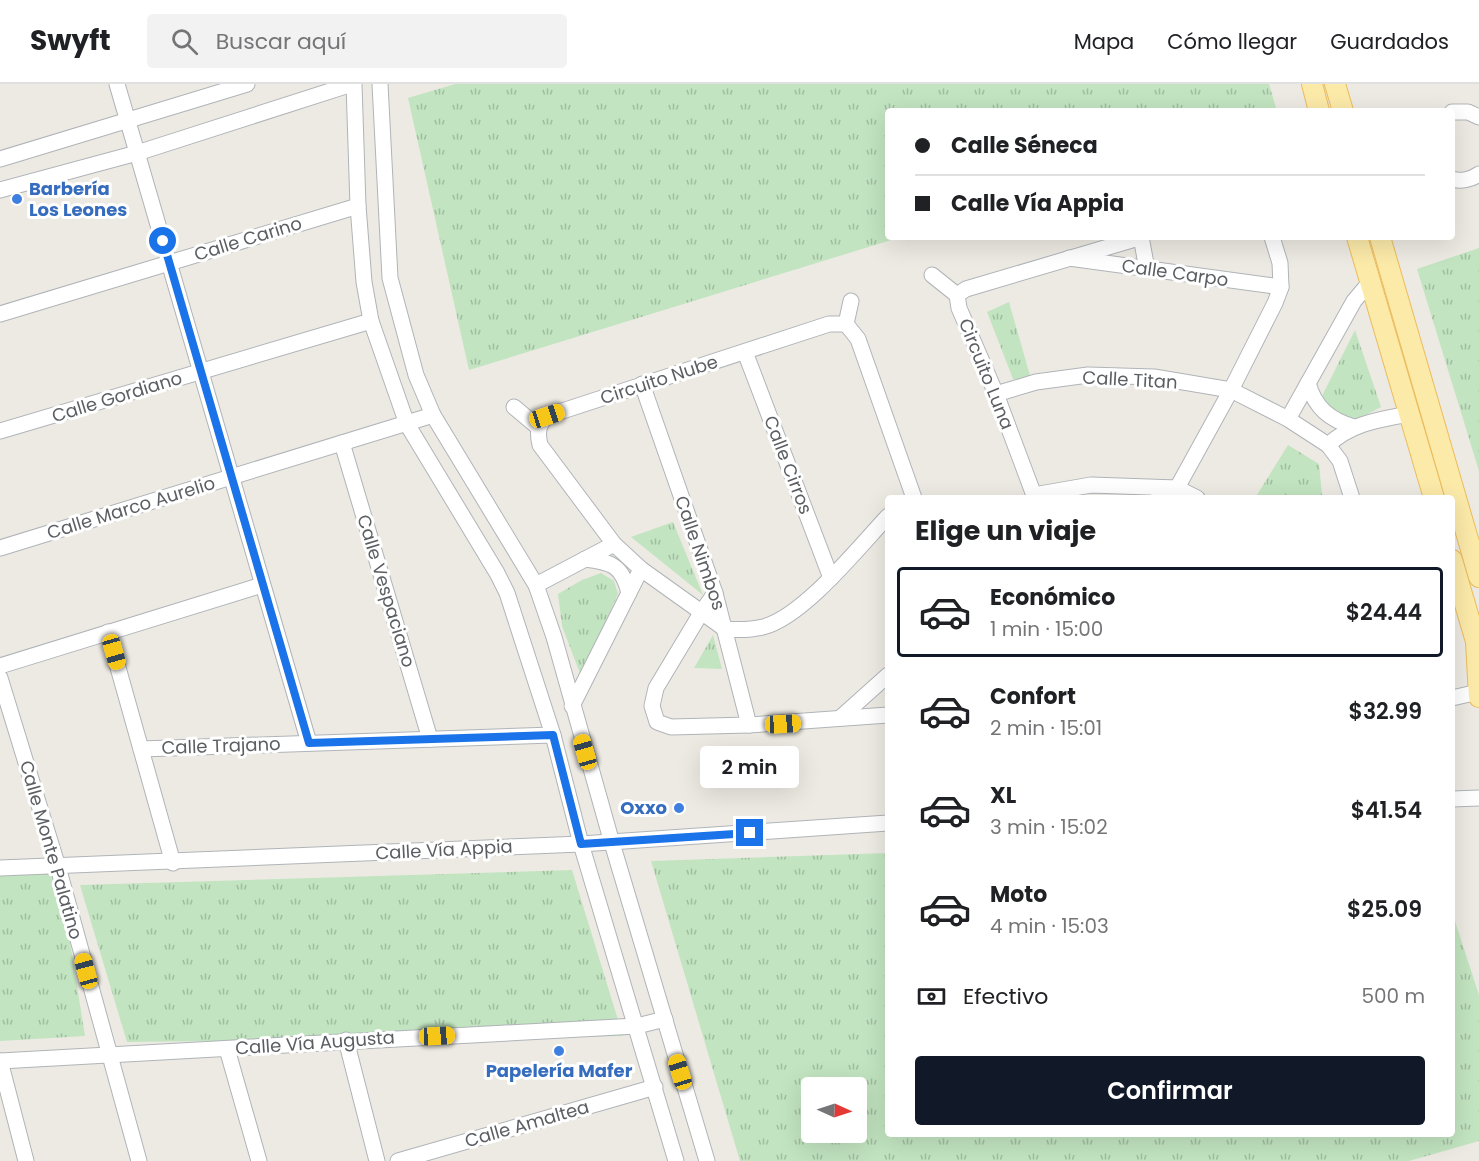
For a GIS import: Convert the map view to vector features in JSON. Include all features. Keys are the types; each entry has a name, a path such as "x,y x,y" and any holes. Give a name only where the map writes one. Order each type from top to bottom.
{"main road":[{"path":"1312,84 1318,108"},
{"path":"1337,86 1342,108"},
{"path":"1358,240 1433,495"},
{"path":"1381,240 1479,577"},
{"path":"1455,570 1478,647 1478,694"}],"street":[{"path":"117,84 309,743"},
{"path":"0,159 247,84"},
{"path":"0,190 137,153 353,84 358,206 364,282 371,321 407,424 498,573 507,593 553,735 581,844 676,1161"},
{"path":"380,84 390,278 416,375 433,415 536,585 554,637 612,843 707,1161"},
{"path":"1303,84 1318,108"},
{"path":"1455,112 1468,112 1479,117"},
{"path":"1455,180 1472,178 1479,174"},
{"name":"Calle Carino","path":"0,314 358,206"},
{"name":"Circuito Luna","path":"1034,495 996,394 959,308 957,296 966,289 1131,240"},
{"path":"1142,240 1147,269"},
{"path":"1164,495 1177,488 1231,390 1281,287 1280,263 1273,240"},
{"name":"Calle Carpo","path":"1069,258 1281,287"},
{"path":"932,275 957,296"},
{"path":"1288,419 1353,301 1370,282"},
{"path":"851,301 846,324 858,339 910,495"},
{"name":"Calle Gordiano","path":"0,431 371,321"},
{"name":"Circuito Nube","path":"538,428 547,416 829,324 846,324"},
{"name":"Calle Cirros","path":"745,352 831,578"},
{"name":"Calle Titan","path":"996,394 1036,382 1088,375 1154,377 1231,390"},
{"path":"1308,383 1311,394 1324,412 1333,419 1354,427"},
{"name":"Calle Nimbos","path":"642,384 715,593 749,726"},
{"path":"1231,390 1288,419 1328,445 1340,461 1351,495"},
{"path":"514,407 538,428 540,445 614,544 641,569 725,629 754,629 774,623 794,610 831,578 885,519"},
{"path":"1328,445 1339,435 1354,427 1370,421 1409,414"},
{"name":"Calle Marco Aurelio","path":"0,548 433,415"},
{"name":"Calle Vespaciano","path":"342,443 430,739"},
{"path":"1039,495 1091,485 1177,488 1191,495"},
{"path":"536,585 614,544"},
{"path":"585,558 605,561 616,568 624,579 629,593"},
{"path":"572,706 641,569"},
{"path":"0,666 262,585"},
{"path":"715,593 656,688 652,706 654,727 749,726 885,715"},
{"path":"108,632 173,863"},
{"name":"Calle Monte Palatino","path":"0,678 58,867 139,1161"},
{"path":"840,718 885,678"},
{"path":"1455,698 1478,694"},
{"name":"Calle Trajano","path":"141,748 553,735"},
{"path":"1455,799 1479,798"},
{"name":"Calle Vía Appia","path":"0,868 173,863 612,843 885,823"},
{"name":"Calle Vía Augusta","path":"0,1061 346,1040 637,1026 665,1019"},
{"path":"346,1040 377,1161"},
{"path":"227,1049 259,1161"},
{"path":"0,1061 26,1161"},
{"name":"Calle Amaltea","path":"398,1161 655,1088"}],"green space":[{"path":"455,84 1269,84 1276,108 885,108 885,240 891,240 469,370 408,98"},
{"path":"1479,248 1479,471 1417,269"},
{"path":"1009,302 1031,379 1013,379 987,312"},
{"path":"1355,330 1381,407 1356,420 1335,416 1322,396"},
{"path":"1288,445 1319,464 1322,495 1257,495"},
{"path":"673,522 703,595 631,537"},
{"path":"601,573 614,581 618,594 581,676 562,626 558,594 582,580"},
{"path":"713,635 722,669 694,668"},
{"path":"885,853 885,1137 1455,1137 1455,921 1479,995 1479,1141 1409,1161 740,1161 651,861"},
{"path":"58,867 85,1036 0,1041 0,871"},
{"path":"572,870 623,1036 127,1042 80,885"}],"place":[{"name":"Barbería Los Leones","path":"17,199"},
{"name":"Oxxo","path":"679,808"},
{"name":"Papelería Mafer","path":"559,1051"}],"route":[{"path":"163,241 309,743 553,735 581,844 750,833"}]}
